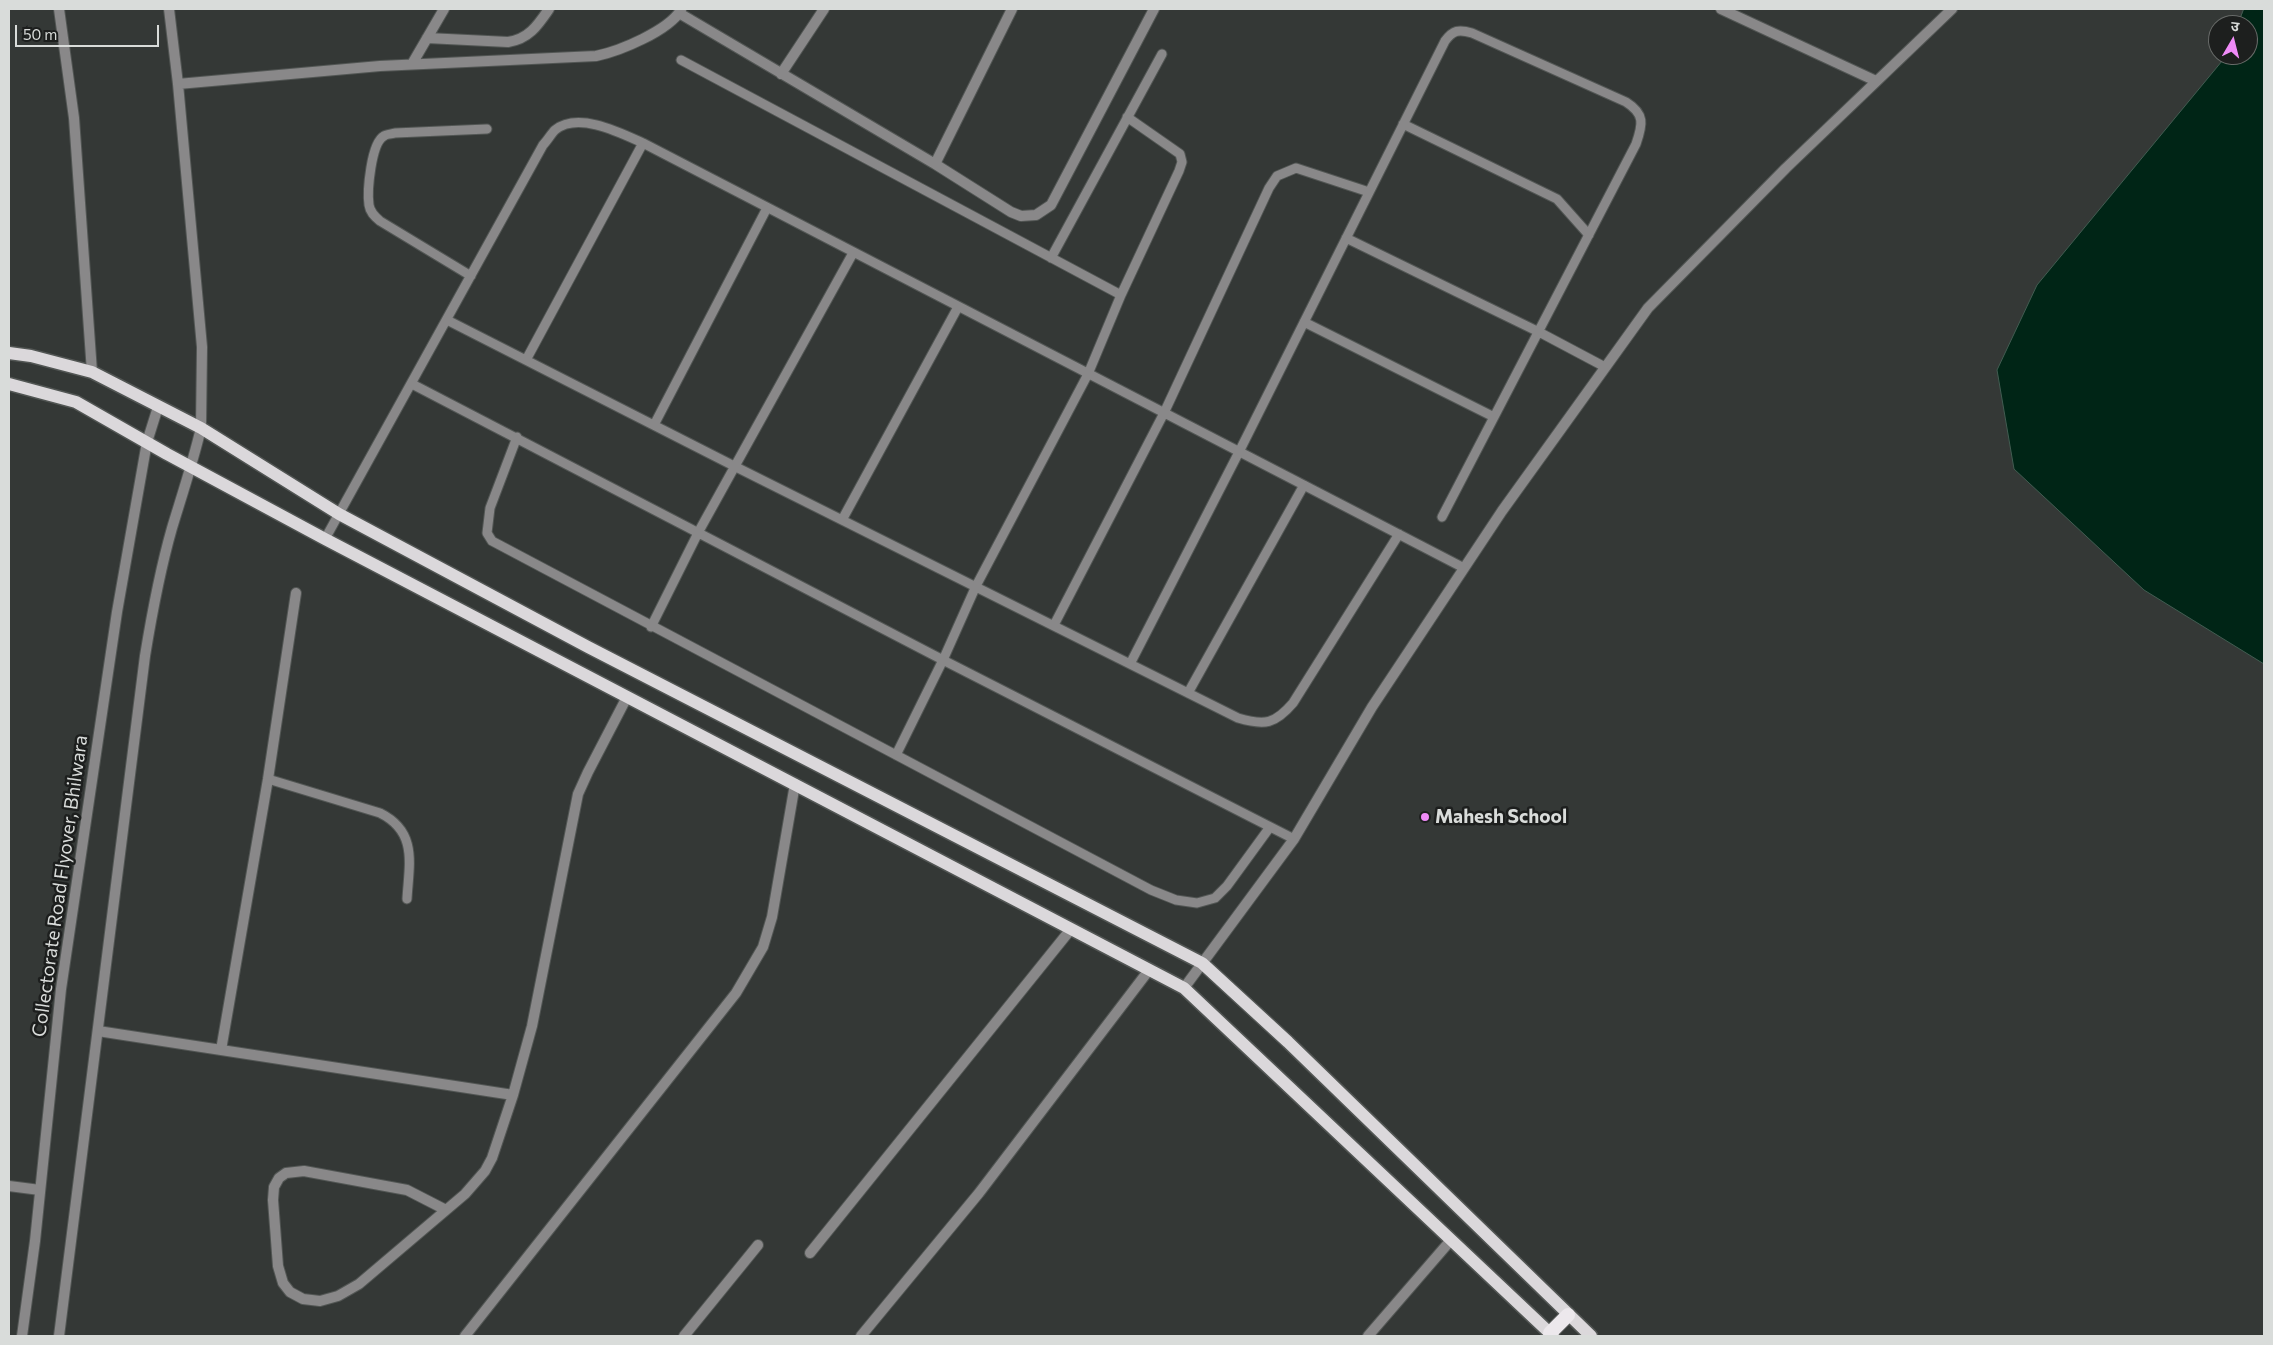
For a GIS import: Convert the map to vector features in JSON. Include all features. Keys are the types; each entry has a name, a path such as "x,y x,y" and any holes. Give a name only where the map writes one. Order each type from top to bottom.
{"highway":[{"path":"1551,1335 1568,1315"}],"main road":[{"path":"9,353 31,356 92,372 201,428 339,514 588,647 1202,963 1392,1141 1591,1336"},
{"path":"9,384 76,402 191,467 325,539 1184,988 1551,1335"}],"street":[{"path":"59,9 74,118 92,372"},
{"path":"58,1336 152,608 201,428 202,347 178,84 169,9"},
{"path":"412,64 444,9"},
{"path":"426,38 508,42 519,40 529,34 549,9"},
{"path":"781,74 824,9"},
{"path":"935,164 1012,9"},
{"path":"178,84 412,64 596,56 615,52 634,44 680,11 781,74 935,164 1011,212 1029,216 1044,211 1051,205 1154,9"},
{"path":"1721,9 1876,81"},
{"path":"1184,988 1294,838 1372,707 1502,511 1648,308 1786,168 1952,9"},
{"name":"Collectorate Road Flyover, Bhilwara","path":"22,1336 35,1241 61,989 118,612 147,442 158,407"},
{"path":"222,1050 268,779 296,593"},
{"path":"446,1210 407,1190 304,1172 286,1173 279,1178 274,1186 278,1266 283,1283 290,1292 303,1299 320,1300 338,1296 359,1284 446,1210 477,1182 489,1164 513,1095 532,1026 578,794 627,697"},
{"path":"465,1336 736,993 753,966 763,947 772,917 795,784"},
{"path":"810,1253 1071,929"},
{"path":"861,1336 979,1193 1149,970"},
{"path":"98,1031 513,1095"},
{"path":"9,1186 40,1190"},
{"path":"1368,1336 1451,1240"},
{"path":"684,1336 758,1245"}],"lane":[{"path":"1130,664 1239,452 1444,41 1450,33 1457,30 1472,33 1626,102 1636,108 1640,116 1640,133 1442,518"},
{"path":"1051,258 1162,54"},
{"path":"681,60 1121,294"},
{"path":"896,755 943,660 976,586 1088,374 1121,294 1179,171 1182,162 1180,154 1127,117"},
{"path":"325,539 543,146 556,130 571,124 588,123 612,129 644,144 1464,568"},
{"path":"1403,124 1557,199 1589,235"},
{"path":"471,276 380,221 372,213 368,195 373,153 378,142 384,136 395,133 487,129"},
{"path":"526,360 644,144"},
{"path":"1054,626 1164,413 1269,188 1277,176 1296,168 1302,169 1369,192"},
{"path":"654,425 767,208"},
{"path":"1346,238 1538,332 1605,368"},
{"path":"651,626 699,532 853,253"},
{"path":"842,520 958,307"},
{"path":"447,320 1238,718 1256,723 1271,721 1282,716 1293,702 1399,534"},
{"path":"1304,322 1494,417"},
{"path":"412,384 943,660 1294,838"},
{"path":"517,437 490,508 487,533 492,541 1151,890 1176,900 1197,902 1215,898 1228,886 1270,826"},
{"path":"1188,693 1304,485"},
{"path":"268,779 380,813 391,819 400,827 409,850 407,899"}],"shaded area":[{"path":"2244,9 2264,9 2264,664 2144,590 2014,469 1997,370 2037,285 2219,65 2258,65 2258,15 2242,15"}],"place":[{"name":"Mahesh School","path":"1425,817"}]}
